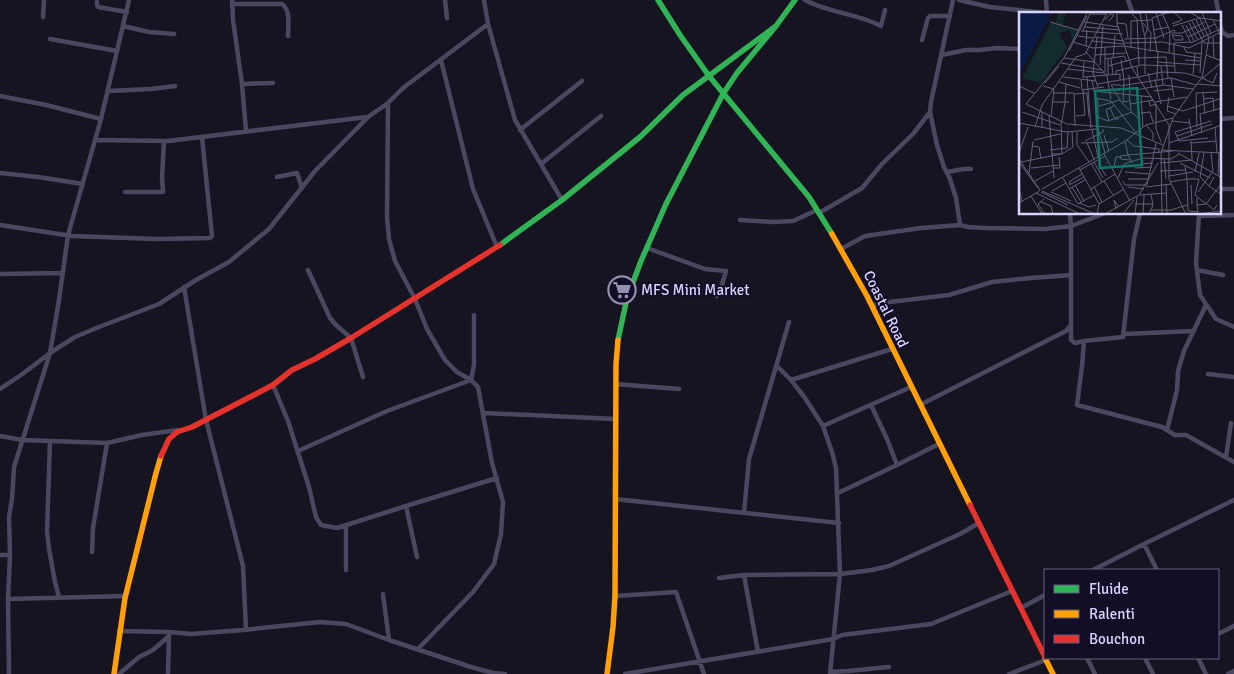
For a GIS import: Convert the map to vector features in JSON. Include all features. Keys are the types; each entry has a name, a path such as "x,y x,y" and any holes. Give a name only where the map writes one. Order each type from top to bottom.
{"street":[{"path":"43,17 44,0"},
{"path":"97,0 98,7 127,12"},
{"path":"9,674 9,517 14,467 50,353 68,235 96,140 130,0"},
{"path":"445,0 447,18"},
{"path":"484,0 488,24 515,120 562,200"},
{"name":"Coastal Road","path":"658,0 709,76 809,197 841,249 872,306 1044,654"},
{"path":"607,674 615,596 615,384 618,337 627,298 666,204 723,94 737,73 795,0"},
{"path":"805,0 828,9 872,21 880,26 885,10"},
{"path":"953,0 930,112 937,145 956,198 960,225"},
{"path":"959,0 990,7 1031,12"},
{"path":"1128,0 1132,12"},
{"path":"246,132 232,2 282,4 286,7 287,11 288,36"},
{"path":"922,40 930,16 950,16"},
{"path":"0,389 50,353 83,334 159,304 184,287 229,262 270,229 315,171 368,117 488,24"},
{"path":"123,26 149,32 174,34"},
{"path":"0,436 22,440 107,443 182,429 192,427 273,385 292,370 351,338 497,247 562,200 640,137 683,94 776,26"},
{"path":"1222,33 1228,36 1234,35"},
{"path":"50,39 117,51"},
{"path":"942,55 966,50 1019,49"},
{"path":"441,60 473,189 497,247"},
{"path":"520,130 582,81"},
{"path":"242,84 273,84"},
{"path":"108,92 151,90 175,86"},
{"path":"0,96 101,119"},
{"path":"388,103 387,217 389,239 395,260 445,360 457,372 471,380 478,388 492,463 503,502 501,534 494,564 473,592 418,649"},
{"path":"740,220 793,221 818,212 862,188 882,164 913,134 930,112"},
{"path":"541,164 600,116"},
{"path":"96,140 164,141 368,117"},
{"path":"0,224 68,235 111,238 210,238 212,236 202,137"},
{"path":"125,192 163,192 164,141"},
{"path":"947,172 971,169"},
{"path":"277,177 297,173 302,188"},
{"path":"0,174 38,177 83,184"},
{"path":"1070,215 1070,340 1075,342 1124,337 1134,239 1140,215"},
{"path":"841,249 865,236 922,228 960,225 986,228 1044,229 1071,226 1100,215"},
{"path":"1234,215 1199,215 1197,237 1197,270 1200,294 1216,318 1234,327"},
{"path":"647,248 705,269 726,271 717,296"},
{"path":"308,270 330,318 351,338 363,377"},
{"path":"1197,270 1223,275"},
{"path":"0,274 62,273"},
{"path":"872,306 881,303 949,295 992,282 1071,275"},
{"path":"184,287 206,420 243,566 246,630"},
{"path":"1167,430 1177,390 1178,371 1184,351 1206,305"},
{"path":"471,380 474,365 474,315"},
{"path":"744,513 749,459 789,322"},
{"path":"920,405 1066,331 1071,325"},
{"path":"1124,334 1194,331"},
{"path":"1084,341 1077,405 1162,427 1175,435 1186,435 1234,462"},
{"path":"791,380 892,349"},
{"path":"777,366 805,398 823,426 836,468 840,574 830,673 889,667"},
{"path":"1208,374 1234,377"},
{"path":"298,451 388,411 471,380"},
{"path":"615,384 679,389"},
{"path":"273,385 288,420 309,487 316,517 321,525 329,528 338,528 497,478"},
{"path":"823,426 911,387"},
{"path":"871,405 888,440 897,465"},
{"path":"484,413 615,419"},
{"path":"1226,457 1231,423"},
{"path":"114,674 125,596 160,460 170,438 182,429"},
{"path":"50,441 47,532 59,598"},
{"path":"92,552 93,528 107,443"},
{"path":"838,493 939,444"},
{"path":"615,499 839,523"},
{"path":"1101,568 1144,544 1234,500"},
{"path":"406,506 417,558"},
{"path":"719,578 744,575 840,574 872,570 889,566 979,524"},
{"path":"346,525 346,570"},
{"path":"1144,544 1156,569"},
{"path":"0,555 10,555"},
{"path":"744,575 758,652"},
{"path":"625,674 658,671 833,639 842,635 931,624 1012,591"},
{"path":"615,596 676,592 704,674"},
{"path":"383,594 389,640"},
{"path":"8,599 125,596"},
{"path":"1021,608 1044,596"},
{"path":"119,631 191,634 320,622 346,624 471,667 492,673 505,674"},
{"path":"1219,634 1234,626"},
{"path":"119,674 139,657 153,650 169,634"},
{"path":"168,674 169,634"},
{"path":"1009,674 1044,659"},
{"name":"Coastal Road","path":"1046,659 1053,674"},
{"path":"1088,659 1095,674"},
{"path":"1146,659 1153,674"},
{"path":"1198,659 1206,674"},
{"path":"1228,674 1234,671"}],"traffic: fast":[{"path":"658,0 709,76 809,197 832,234"},
{"path":"618,340 627,298 641,261 666,204 723,94 737,73 795,0"},
{"path":"500,245 562,200 640,137 683,95 776,26"}],"traffic: slow":[{"path":"832,234 867,296 970,505"},
{"path":"607,674 615,596 616,364 618,340"},
{"path":"114,674 125,598 161,456"},
{"path":"1046,659 1053,674"}],"traffic: jam":[{"path":"161,456 169,439 177,432 192,427 273,385 292,370 351,338 500,245"},
{"path":"970,505 1044,655"}],"place":[{"name":"MFS Mini Market","path":"622,290"}]}
